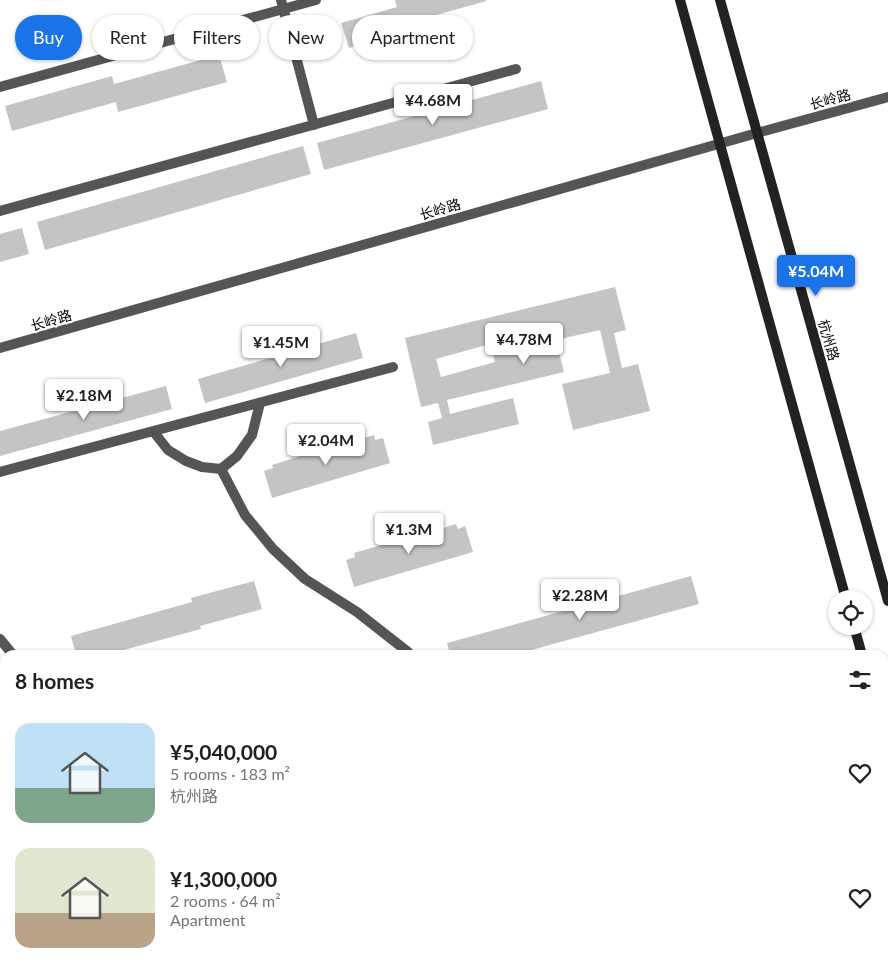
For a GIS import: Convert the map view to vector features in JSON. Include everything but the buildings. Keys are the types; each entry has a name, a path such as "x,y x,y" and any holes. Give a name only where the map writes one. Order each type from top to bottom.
{"main road":[{"path":"680,0 844,590"},
{"name":"杭州路","path":"720,0 888,601"},
{"path":"856,635 861,650"}],"street":[{"path":"0,87 282,4 316,0"},
{"path":"282,4 314,125"},
{"path":"0,211 516,69"},
{"name":"长岭路","path":"0,348 888,97"},
{"path":"0,472 393,367"},
{"path":"153,431 168,450 186,461 202,467 221,468 237,456 252,435 260,403"},
{"path":"221,468 245,515 273,549 305,579 357,612 405,650"},
{"path":"0,639 9,650"}]}
